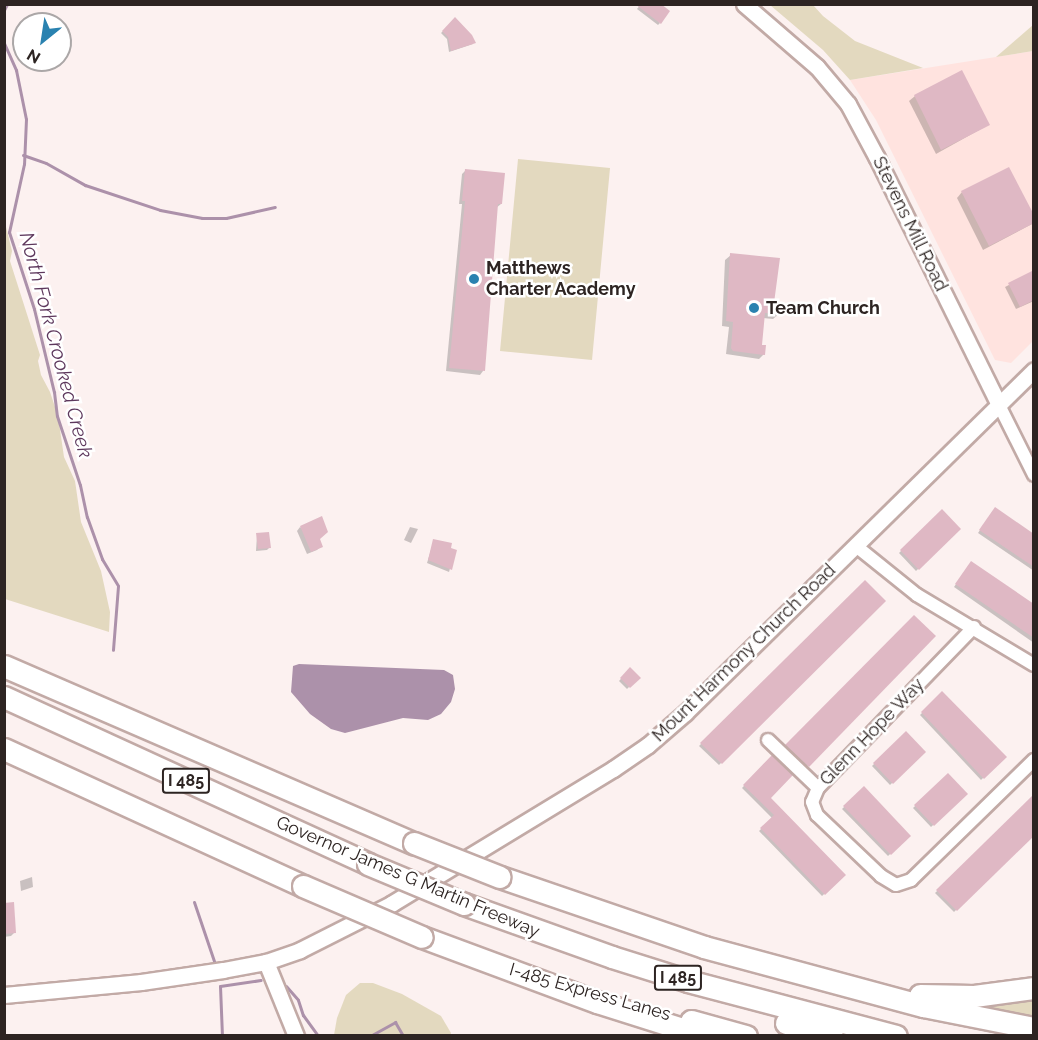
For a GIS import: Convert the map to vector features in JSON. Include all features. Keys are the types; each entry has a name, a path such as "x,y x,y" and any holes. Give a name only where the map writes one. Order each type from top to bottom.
{"highway":[{"path":"4,666 414,843 500,877 704,947 923,1006 1034,1028"},
{"name":"Governor James G Martin Freeway","path":"4,697 368,864 465,904 688,981 897,1035"},
{"name":"I 485","path":"4,749 303,886 422,937 597,1002 704,1035"},
{"name":"I-485 Express Lanes","path":"497,916 631,972 730,1006 832,1035"},
{"name":"I-485 Express Lanes","path":"469,956 581,991 746,1035"},
{"path":"857,988 943,996 984,995 1034,988"}],"street":[{"name":"Stevens Mill Road","path":"744,4 817,67 848,104 1034,475"},
{"name":"Mount Harmony Church Road","path":"4,996 141,982 266,962 333,935 391,904 613,769 648,745 699,700 1034,370"},
{"path":"856,546 917,595 974,627 1034,665"},
{"name":"Glenn Hope Way","path":"974,627 818,788 812,802 817,814 881,876 896,885 911,880 1034,760"},
{"path":"768,740 818,788"},
{"path":"266,962 296,1035"}],"shaded area":[{"path":"770,5 813,5 823,16 855,41 923,68 850,80 823,50"},
{"path":"1033,25 1033,51 996,57"},
{"path":"1033,51 1033,341 1011,363 995,360 876,120 850,80"},
{"path":"518,159 610,168 592,360 500,351"},
{"path":"5,223 12,251 10,261 40,355 38,361 41,375 50,392 58,416 64,457 75,481 81,522 101,571 110,612 109,632 5,599"},
{"path":"299,664 444,670 453,675 455,689 451,702 441,714 428,720 403,718 345,733 331,729 310,714 291,692 293,666"},
{"path":"360,983 373,983 402,994 441,1016 451,1033 450,1036 334,1035 337,1018 346,995"},
{"path":"1033,994 1033,1018 988,1008 988,999"}],"building":[{"path":"635,4 661,4 670,11 661,24"},
{"path":"455,17 472,35 476,43 451,51 448,37 442,31"},
{"path":"962,70 990,125 941,150 914,95"},
{"path":"1009,167 1034,215 1034,223 989,246 961,191"},
{"name":"Matthews Charter Academy","path":"465,169 505,173 502,204 498,204 485,371 449,368 465,201 462,201"},
{"name":"Team Church","path":"730,253 780,258 774,303 781,304 780,314 765,313 762,345 766,345 765,355 733,351 731,348 733,322 726,321"},
{"path":"1034,270 1034,300 1020,307 1008,283"},
{"path":"995,507 1034,534 1034,567 979,530"},
{"path":"942,509 961,529 919,570 900,550"},
{"path":"322,516 328,532 320,539 323,547 311,552 300,526"},
{"path":"269,532 271,548 258,549 256,533"},
{"path":"433,539 452,543 451,548 457,550 452,570 428,560"},
{"path":"971,561 1034,604 1034,638 955,584"},
{"path":"865,580 886,601 722,764 700,743"},
{"path":"914,615 936,636 809,767 785,745"},
{"path":"630,667 641,678 630,688 620,678"},
{"path":"942,691 1007,757 984,779 921,712"},
{"path":"906,731 926,752 893,784 873,763"},
{"path":"772,755 793,775 771,798 846,875 825,895 760,828 774,815 743,785"},
{"path":"948,773 968,794 934,826 914,805"},
{"path":"864,786 911,836 891,855 843,806"},
{"path":"1034,794 1034,836 957,911 936,890"},
{"path":"14,902 16,933 4,934 4,903"}],"waterway":[{"name":"North Fork Crooked Creek","path":"4,10 7,4"},
{"name":"North Fork Crooked Creek","path":"4,43 16,70 26,119 24,164 9,232 34,309 54,392 57,416 80,485 87,517 102,559 118,586 113,650"},
{"path":"23,155 46,163 85,185 160,210 202,218 226,218 275,207"},
{"name":"North Fork Crooked Creek","path":"194,902 215,964"},
{"name":"North Fork Crooked Creek","path":"222,1036 220,986 261,980"},
{"path":"286,986 298,1000 303,1015 318,1036"},
{"path":"370,1036 395,1022 403,1036"}],"place":[{"name":"Matthews Charter Academy","path":"474,279"},
{"name":"Team Church","path":"754,308"}]}
